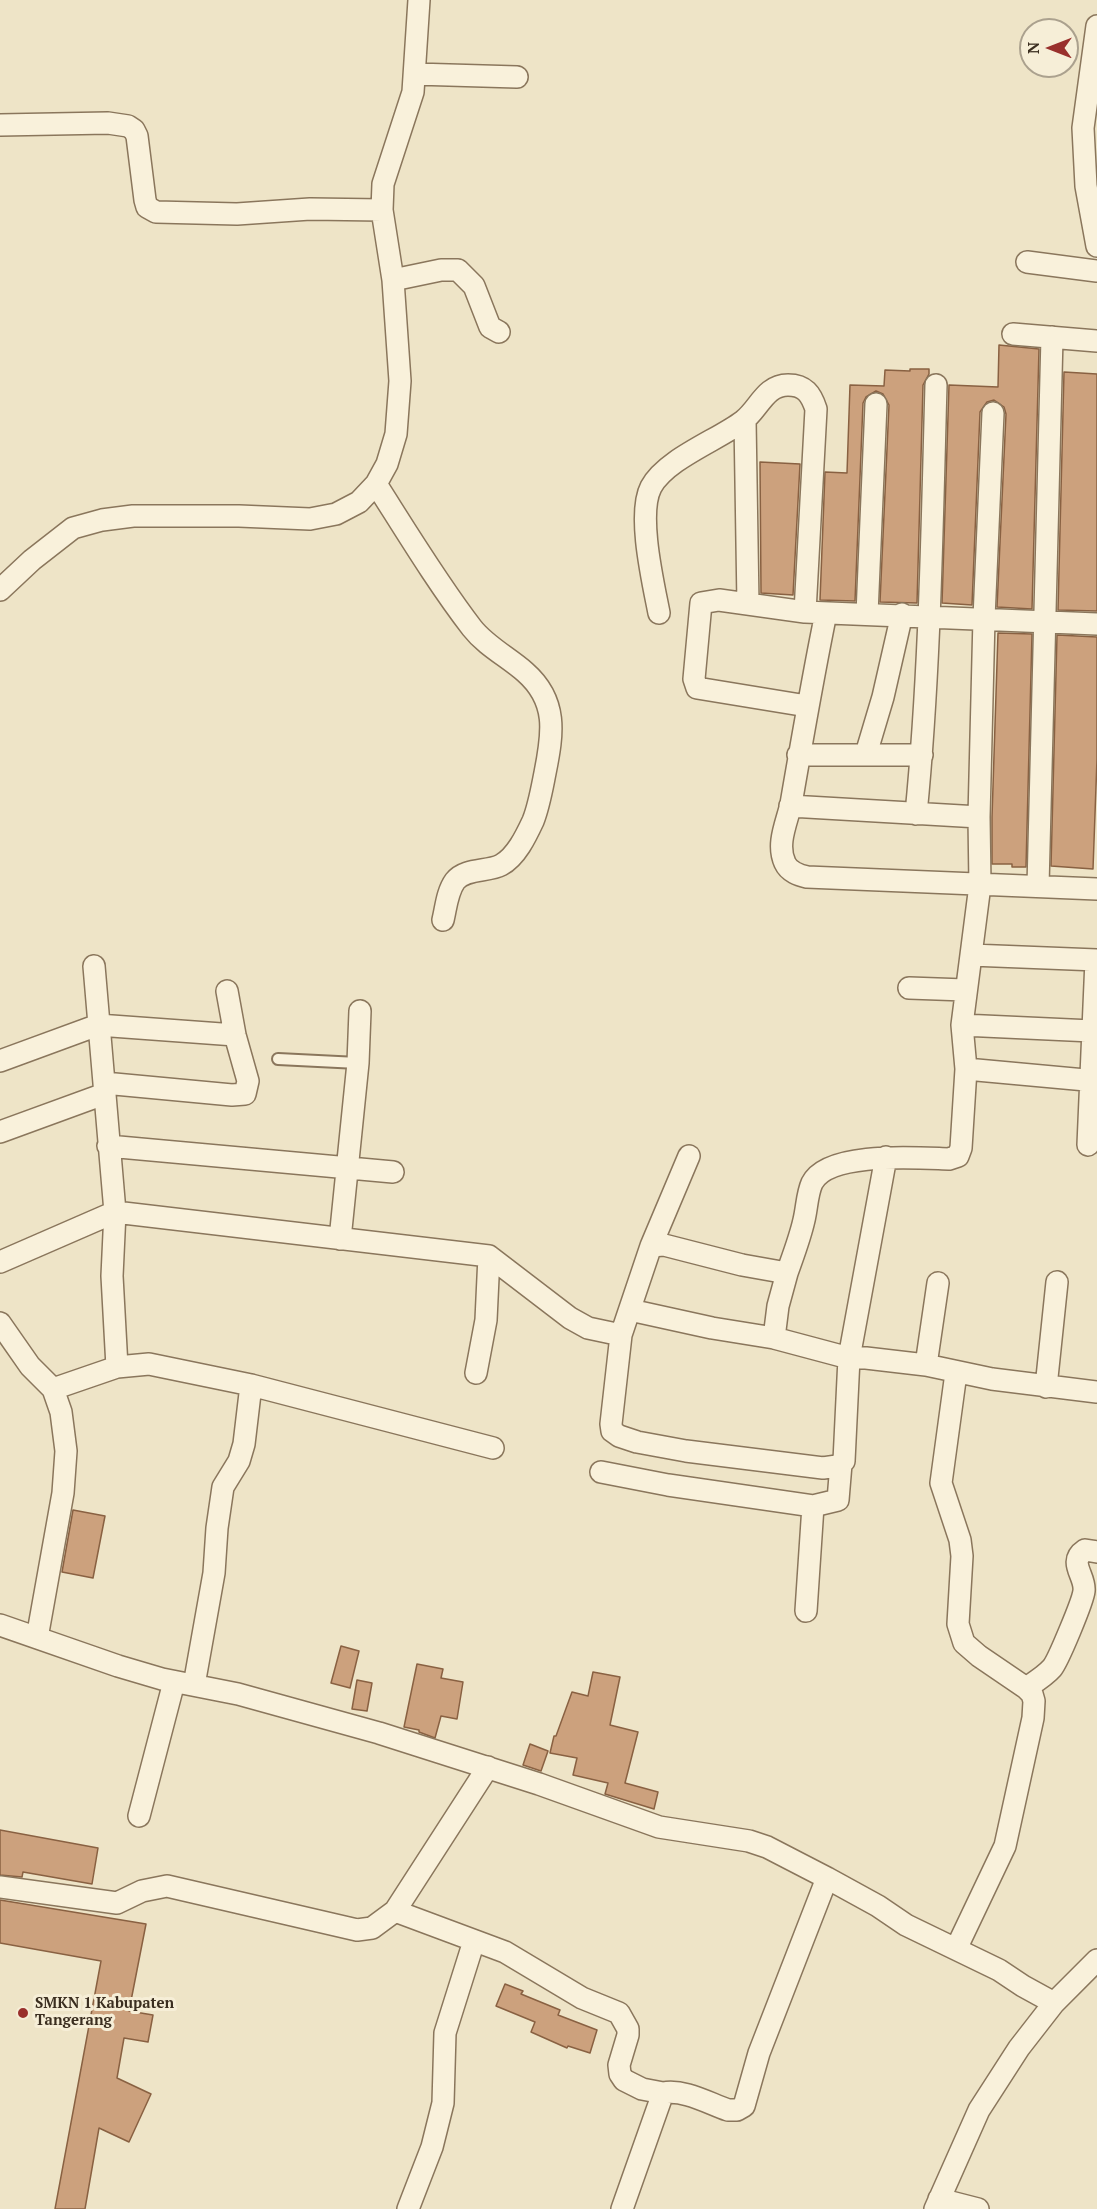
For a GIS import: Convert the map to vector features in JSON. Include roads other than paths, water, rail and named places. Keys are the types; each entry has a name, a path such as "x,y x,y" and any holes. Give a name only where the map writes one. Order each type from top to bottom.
{"street":[{"path":"0,590 32,560 73,528 102,520 133,516 310,519 336,514 359,502 375,484 387,464 396,435 400,381 393,280 382,210 383,184 413,92 419,0"},
{"path":"1097,26 1093,82 1083,128 1086,186 1097,246"},
{"path":"415,74 517,77"},
{"path":"0,125 108,123 128,126 137,136 147,207 156,212 237,214 310,209 382,210"},
{"path":"1027,262 1097,271"},
{"path":"393,280 441,270 458,270 474,286 490,327 499,332"},
{"path":"1013,334 1097,341"},
{"path":"1038,886 1052,338"},
{"path":"659,613 650,563 645,506 651,487 662,472 745,420 768,392 786,384 801,387 811,395 816,409 816,612 807,706 784,831 782,849 785,864 795,873 807,878 1097,889"},
{"path":"916,814 922,755 929,617 936,385"},
{"path":"867,615 876,404"},
{"path":"774,1338 778,1306 801,1232 811,1185 816,1176 830,1168 870,1157 949,1159 958,1156 962,1138 966,1069 962,1025 980,885 979,817 984,618 993,413"},
{"path":"745,420 748,604"},
{"path":"375,484 473,630 525,672 539,687 548,703 552,736 533,820 514,854 504,864 492,870 471,872 456,879 450,890 443,920"},
{"path":"807,706 697,688 695,684 701,603 719,600 816,612 1097,624"},
{"path":"866,754 883,697 902,615"},
{"path":"798,755 922,755"},
{"path":"790,806 979,817"},
{"path":"971,955 1096,960 1092,1031 1094,1080 1088,1145"},
{"path":"94,966 115,1212 112,1276 117,1367"},
{"path":"909,988 965,990"},
{"path":"0,1132 104,1089 245,1094 248,1081 234,1035 227,991"},
{"path":"340,1239 358,1063 360,1011"},
{"path":"0,1061 98,1025 234,1035"},
{"path":"962,1025 1092,1031"},
{"path":"966,1069 1094,1080"},
{"path":"108,1146 393,1172"},
{"path":"689,1156 651,1246 621,1335 610,1424 612,1431 637,1442 686,1451 823,1468 841,1464"},
{"path":"601,1472 668,1485 813,1506 838,1500 841,1464 844,1461 849,1358 886,1157"},
{"path":"0,1262 115,1212 489,1256 570,1318 588,1328 621,1335"},
{"path":"651,1246 664,1245 742,1265 787,1273"},
{"path":"476,1373 486,1320 489,1256"},
{"path":"1046,1387 1057,1282"},
{"path":"926,1365 938,1283"},
{"path":"630,1310 712,1328 774,1338 849,1358 926,1365 1046,1387 1097,1392"},
{"path":"0,1323 30,1366 53,1389 61,1412 66,1451 63,1493 37,1638"},
{"path":"53,1389 117,1367 149,1364 251,1385 493,1448"},
{"path":"956,1372 941,1483 960,1540 962,1556 958,1624 964,1643 1026,1688 1034,1701 1033,1718 1005,1846 956,1949"},
{"path":"139,1816 184,1683 214,1573 223,1487 239,1461 244,1444 251,1385"},
{"path":"806,1611 813,1506"},
{"path":"1026,1688 1046,1674 1058,1660 1084,1591 1077,1562 1080,1553 1085,1550 1097,1552"},
{"path":"0,1625 118,1666 238,1694 379,1732 488,1767 659,1827 749,1841 767,1847 878,1906 906,1925 999,1970 1054,2002"},
{"path":"0,1887 117,1903 142,1891 167,1886 357,1930 372,1928 395,1911 488,1767"},
{"path":"395,1911 505,1952 582,1998 619,2013 628,2029 619,2065 620,2074 624,2080 642,2089 663,2094 681,2093 728,2110 736,2110 744,2106 759,2053 827,1878"},
{"path":"408,2209 432,2147 443,2103 445,2033 474,1941"},
{"path":"978,2209 937,2204 979,2110 1019,2048 1054,2002 1097,1960"},
{"path":"622,2209 663,2094"}],"lane":[{"path":"278,1059 358,1063"}],"place":[{"name":"SMKN 1 Kabupaten Tangerang","path":"23,2013"}]}
